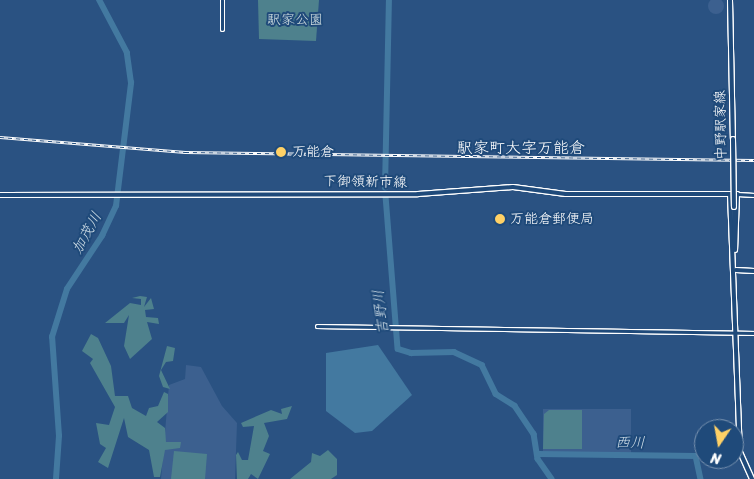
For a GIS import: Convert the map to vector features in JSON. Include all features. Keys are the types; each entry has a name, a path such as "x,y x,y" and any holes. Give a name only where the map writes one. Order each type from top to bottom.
{"main road":[{"name":"中野駅家線","path":"730,0 735,250"},
{"name":"下御領新市線","path":"0,195 109,196 125,193 411,194 513,188 566,194 737,194"},
{"path":"730,194 736,270 740,452 751,477"},
{"path":"735,250 737,194"},
{"path":"736,270 754,271"}],"street":[{"path":"222,0 222,29"},
{"path":"737,194 754,195"},
{"path":"317,326 754,333"},
{"path":"745,479 751,477"}],"shaded area":[{"path":"716,-2 724,6 716,14 708,6"},
{"path":"378,345 412,395 372,431 355,433 326,411 326,353"},
{"path":"186,365 201,367 222,406 237,423 235,479 161,479 169,385 185,379"},
{"path":"543,409 631,409 631,454 543,453"}],"green space":[{"name":"駅家公園","path":"258,0 319,0 316,41 259,39"},
{"path":"147,297 144,307 151,298 154,309 145,310 146,317 158,318 159,324 147,322 152,339 130,359 124,346 129,315 124,323 105,323 130,303 141,305 141,299 132,298"},
{"path":"91,334 98,338 111,366 115,396 128,396 132,408 146,416 149,408 158,406 164,392 168,394 168,412 157,422 165,428 166,442 181,442 180,448 165,450 160,477 154,477 149,450 128,437 124,418 108,468 98,462 106,448 100,444 96,423 109,425 115,407 90,363 93,359 82,351"},
{"path":"167,346 175,348 173,361 166,362 161,370 170,389 163,387 159,376"},
{"path":"292,406 287,419 264,423 269,436 263,451 270,454 258,479 251,474 248,479 237,479 236,455 238,452 242,460 248,460 254,426 243,427 241,423 271,410 282,414 281,409"},
{"path":"549,410 582,410 582,449 543,449 544,414"},
{"path":"328,450 337,459 337,475 331,479 290,479 311,462 312,453 320,456"},
{"path":"174,451 207,454 205,479 171,479"}],"waterway":[{"name":"加茂川","path":"56,479 59,436 52,337 67,289 102,236 116,206 131,83 127,53 99,0"},
{"name":"吉野川","path":"385,188 389,0"},
{"name":"吉野川","path":"386,196 398,349 411,353 454,352 482,365 496,394 515,406 534,434 538,459 552,479"},
{"name":"西川","path":"538,454 696,456 701,479"}],"railway":[{"path":"0,137 185,152 754,160"}],"place":[{"name":"万能倉","path":"281,152"},
{"name":"万能倉郵便局","path":"500,219"}],"district":[{"name":"駅家町大字万能倉","path":"521,148"}]}
